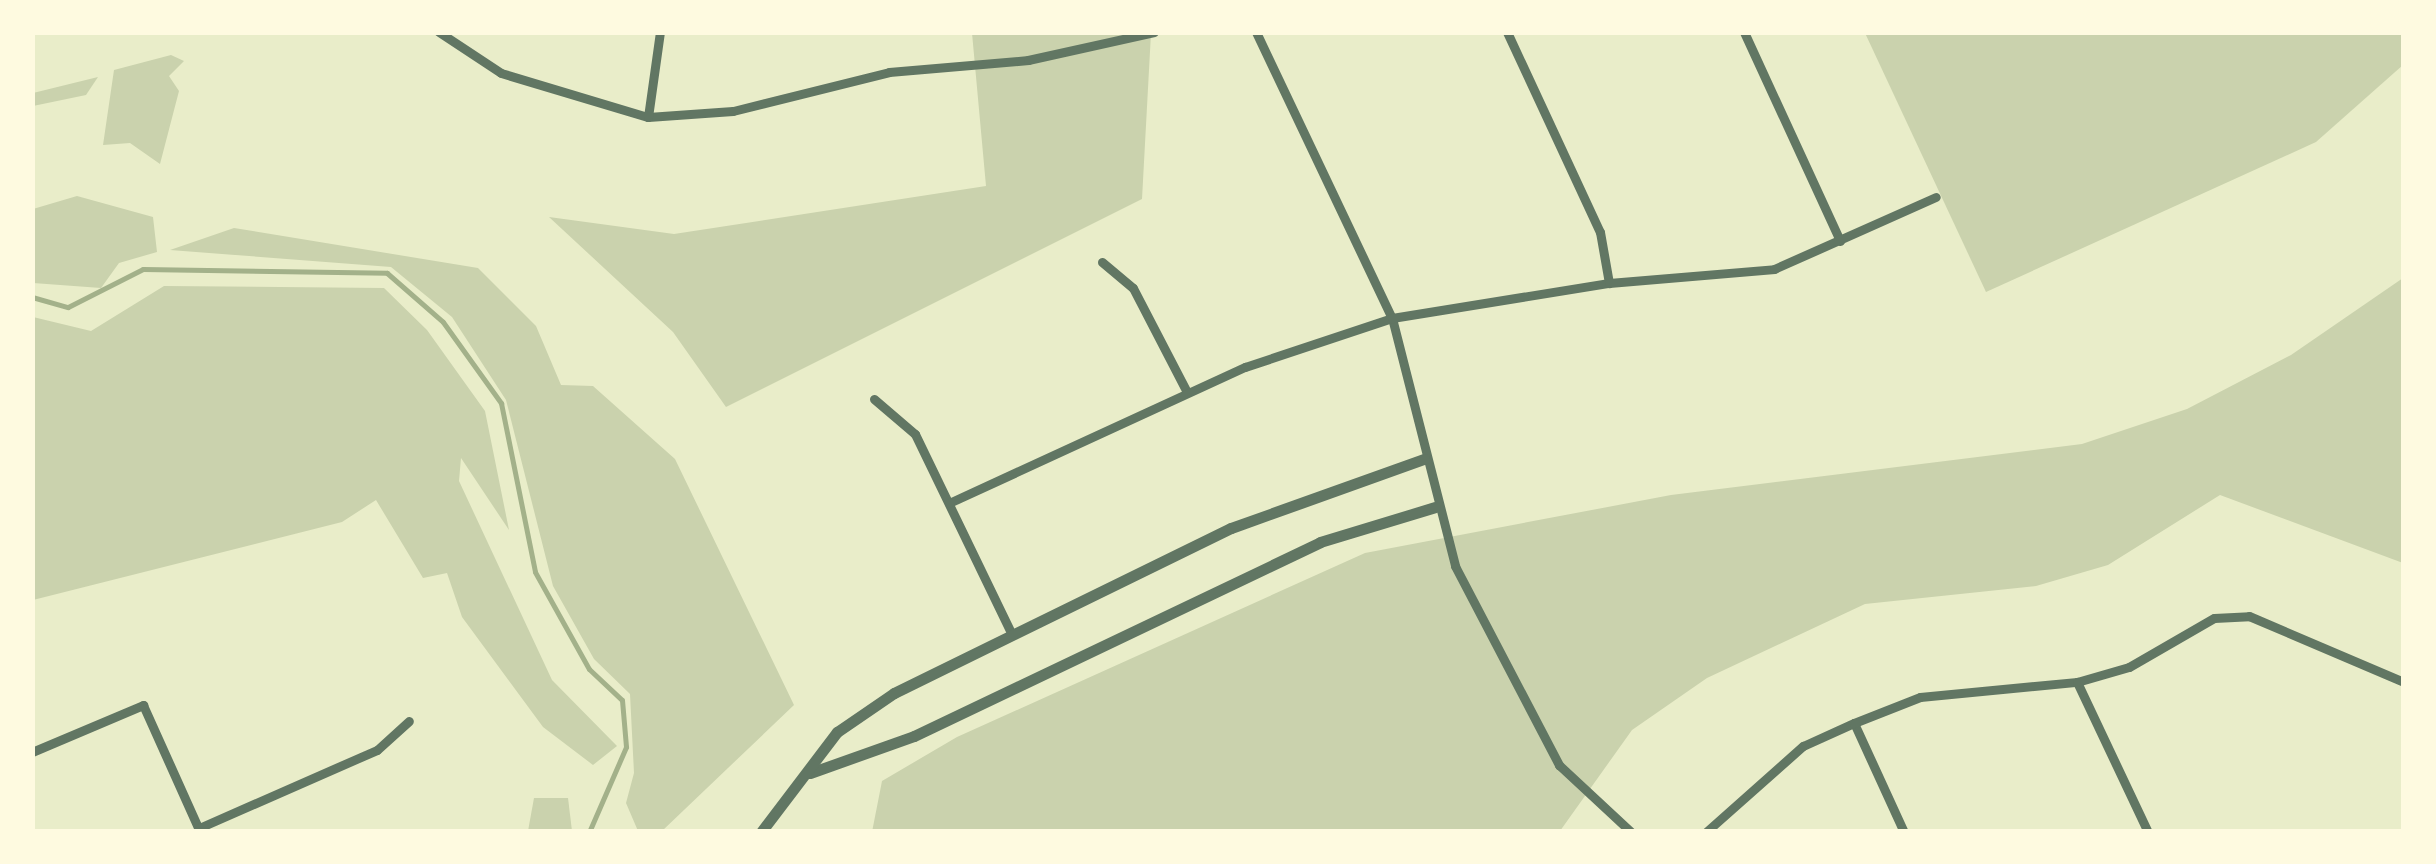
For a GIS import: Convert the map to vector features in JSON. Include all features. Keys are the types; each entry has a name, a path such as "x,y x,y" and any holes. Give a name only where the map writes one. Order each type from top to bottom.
{"street":[{"path":"438,32 501,73 648,117 733,111 889,72 1028,60 1154,32"},
{"path":"648,117 660,32"},
{"path":"1256,32 1392,318 1435,507 1455,566 1559,766 1631,832"},
{"path":"1507,32 1600,232 1609,282"},
{"path":"1744,32 1840,242"},
{"path":"949,503 1187,392 1392,318 1609,282 1757,273 1840,242 1936,197"},
{"path":"1102,262 1133,288 1187,392"},
{"path":"874,398 915,434 1011,633"},
{"path":"761,832 850,722 1011,633 1267,512 1424,459"},
{"path":"810,774 914,736 1320,542 1435,507"},
{"path":"1706,832 1803,746 1854,723 1920,697 2077,682 2129,667 2214,618 2249,616 2404,682"},
{"path":"2077,682 2148,832"},
{"path":"32,752 142,705 199,830 377,750 409,721"},
{"path":"1854,723 1904,832"}],"green space":[{"path":"972,33 1151,33 1142,199 726,407 673,332 549,217 674,234 986,186"},
{"path":"1865,33 2403,33 2403,65 2316,142 1986,292"},
{"path":"171,55 184,61 169,76 179,91 160,164 130,143 103,145 114,70"},
{"path":"98,77 86,95 33,106 33,93"},
{"path":"77,196 153,217 157,252 119,263 101,288 33,283 33,209"},
{"path":"234,228 478,268 536,326 561,385 593,386 675,459 794,705 662,831 638,831 626,803 634,773 630,694 594,659 553,586 506,400 452,317 391,267 170,250"},
{"path":"2403,278 2403,563 2220,495 2108,565 2036,586 1865,604 1707,678 1632,730 1560,831 872,832 882,781 957,737 1365,553 1671,495 2082,444 2187,409 2291,355"},
{"path":"164,286 384,288 427,330 485,411 509,530 461,458 459,481 552,680 617,746 593,765 543,727 462,617 447,573 423,578 376,500 342,522 33,600 33,317 91,331"},
{"path":"534,798 568,798 572,831 528,831"}],"waterway":[{"path":"32,297 68,307 143,269 387,273 443,322 501,403 535,572 589,669 622,700 626,747 589,832"}]}
